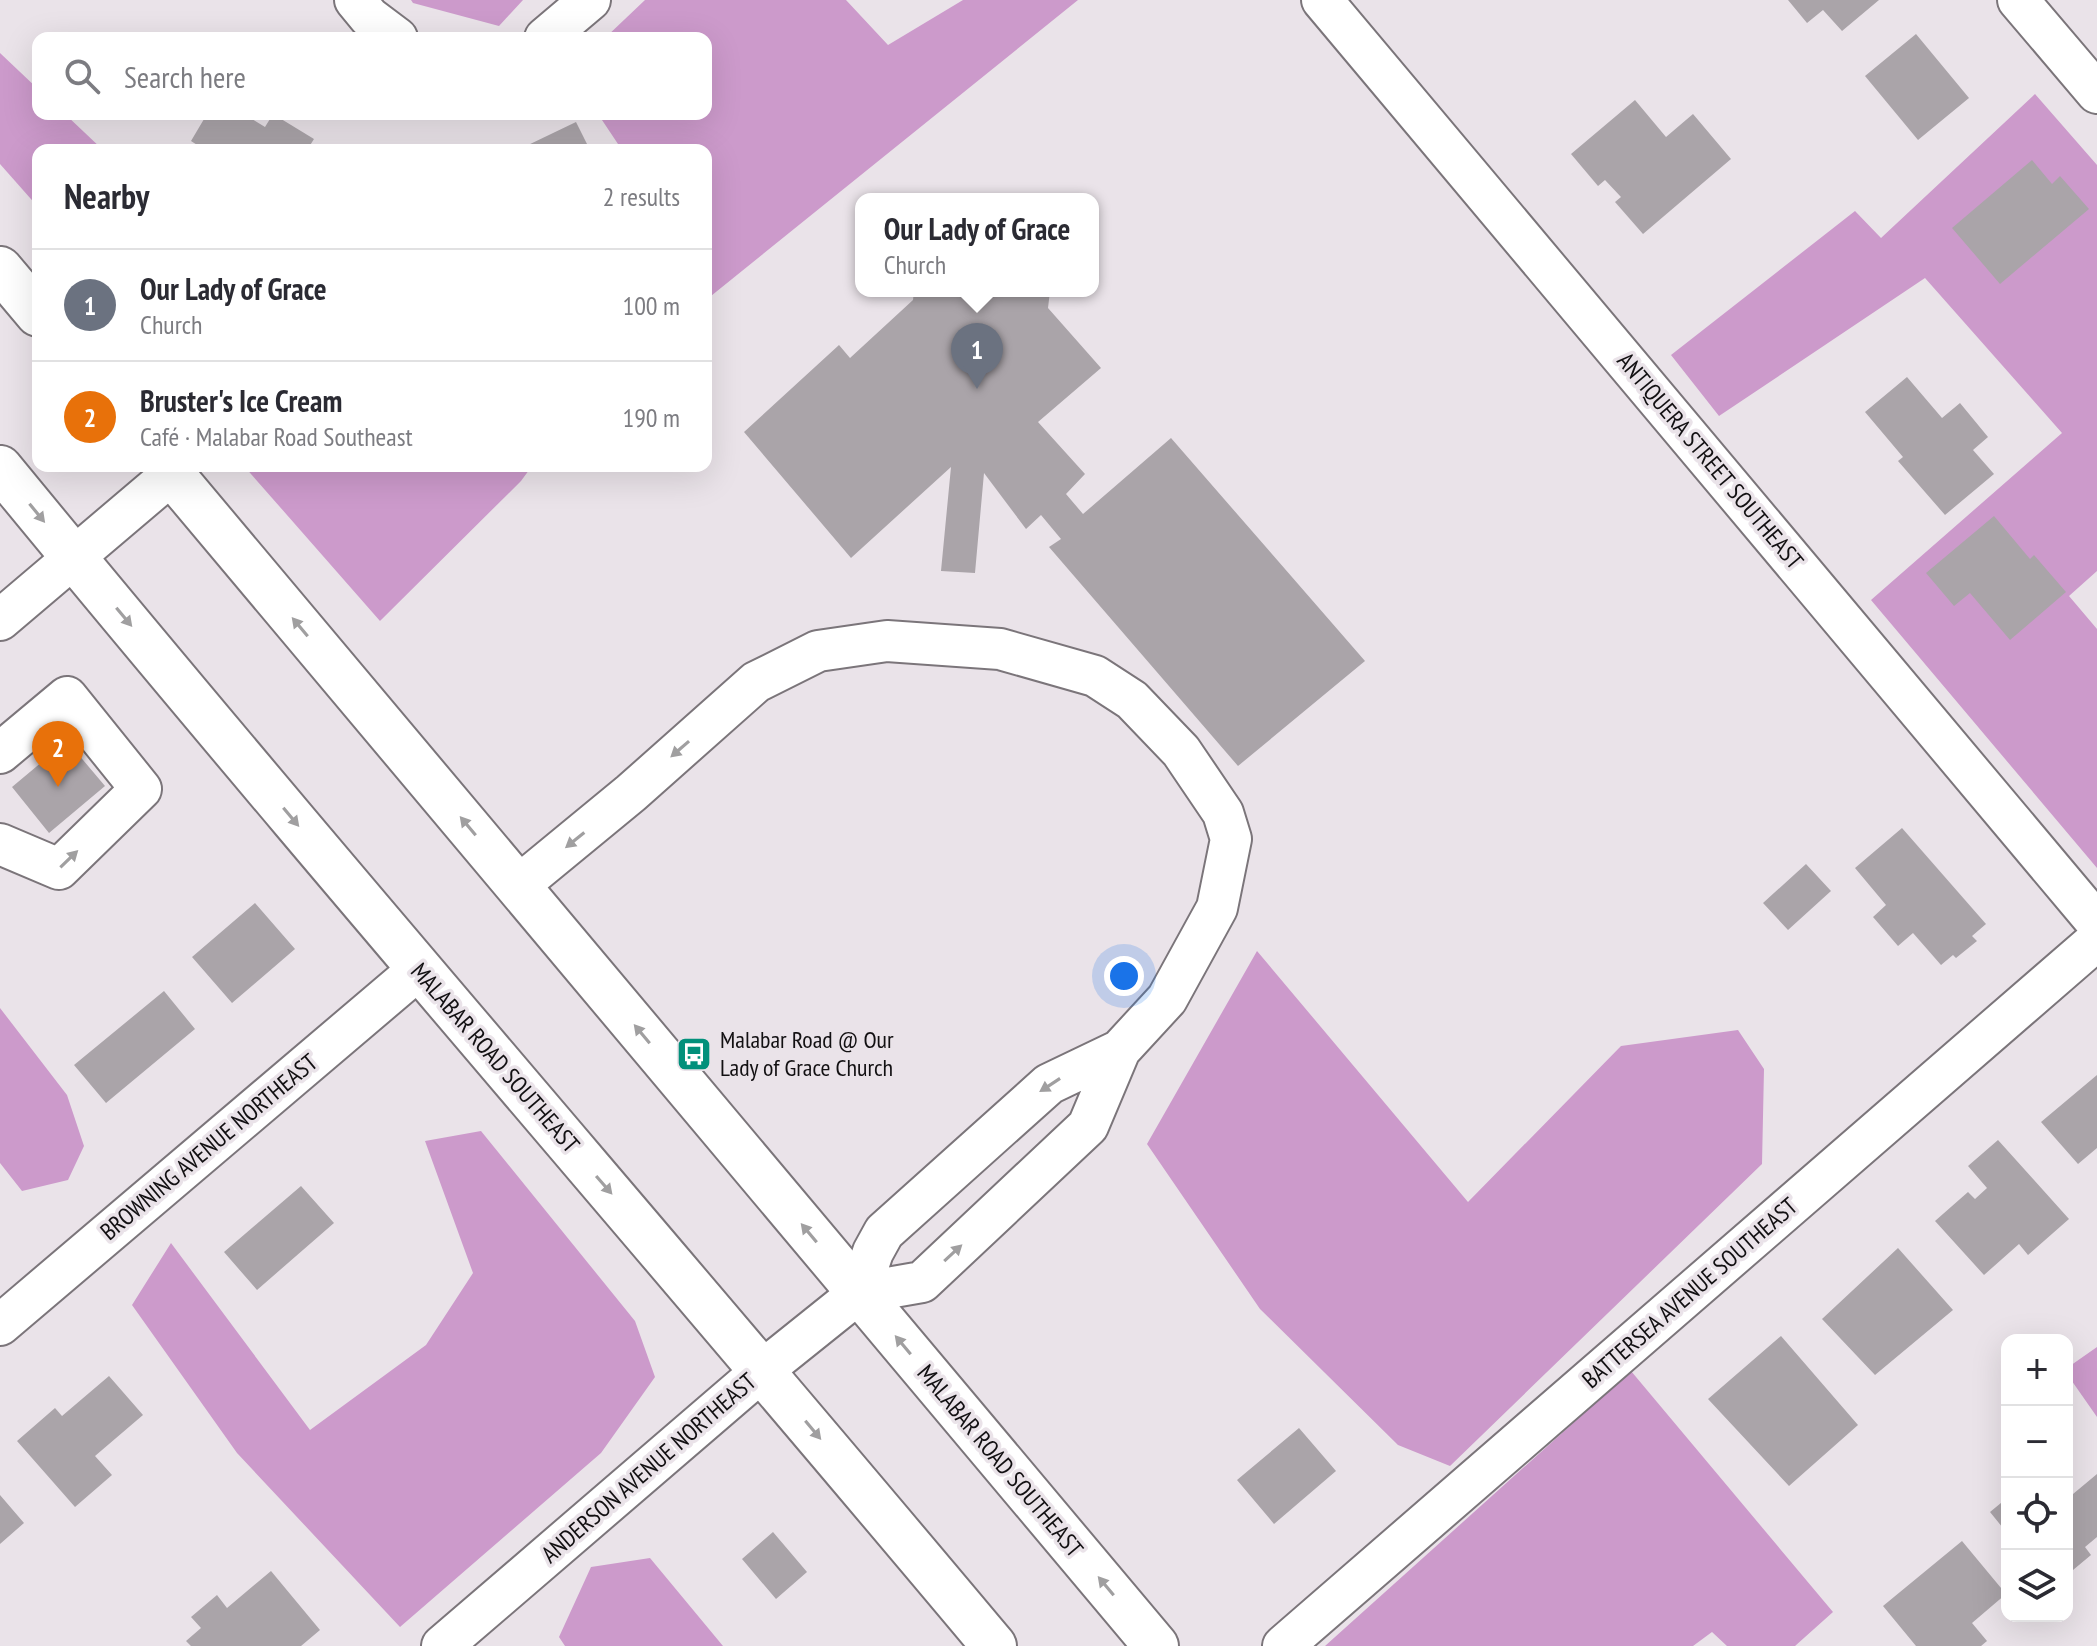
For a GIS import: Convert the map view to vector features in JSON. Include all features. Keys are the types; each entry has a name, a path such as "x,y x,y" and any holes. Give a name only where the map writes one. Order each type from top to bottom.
{"main road":[{"path":"0,269 32,307"},
{"name":"MALABAR ROAD SOUTHEAST","path":"0,468 419,969 763,1370 994,1646"},
{"name":"MALABAR ROAD SOUTHEAST","path":"170,472 1156,1646"}],"street":[{"path":"355,0 369,17 389,32"},
{"path":"552,32 590,0"},
{"name":"ANTIQUERA STREET SOUTHEAST","path":"1322,0 2097,923"},
{"path":"2018,0 2097,93"},
{"path":"0,620 74,558 166,472"},
{"path":"518,886 631,793 756,682 818,651 887,641 1000,649 1095,676 1132,700 1181,751 1223,813 1231,839 1217,908 1167,999 1120,1050 1088,1126 922,1282 859,1293 873,1252 884,1232 1049,1084 1120,1050"},
{"path":"0,753 67,697 141,789 59,869 0,844"},
{"name":"BATTERSEA AVENUE SOUTHEAST","path":"1283,1646 2097,940"},
{"name":"BROWNING AVENUE NORTHEAST","path":"0,1325 419,969"},
{"name":"ANDERSON AVENUE NORTHEAST","path":"442,1646 763,1370 859,1293"}],"shaded area":[{"path":"411,0 523,0 499,26"},
{"path":"645,0 846,0 888,45 963,0 1078,0 712,295 712,144 618,144 602,120 712,120 712,32 611,32"},
{"path":"0,53 32,83 32,120 71,120 97,144 32,144 32,200 0,164"},
{"path":"2035,94 2097,165 2097,571 2069,596 2097,629 2097,868 1871,600 2062,433 1925,278 1719,416 1671,355 1855,211 1881,238"},
{"path":"249,472 528,472 521,481 380,621"},
{"path":"1257,951 1468,1202 1621,1046 1738,1030 1764,1069 1762,1164 1450,1466 1398,1445 1260,1309 1147,1144"},
{"path":"0,1008 67,1095 84,1146 68,1180 22,1191 0,1163"},
{"path":"481,1131 635,1321 655,1377 601,1453 400,1627 237,1453 132,1305 171,1243 310,1430 426,1345 473,1273 425,1141"},
{"path":"2097,1347 2097,1417 2073,1383 2073,1364"},
{"path":"1631,1371 1833,1612 1795,1646 1727,1646 1712,1632 1693,1646 1325,1646"},
{"path":"650,1558 723,1646 565,1646 559,1637 591,1567"}],"building":[{"path":"1788,0 1879,0 1842,31 1823,10 1807,23"},
{"path":"1916,34 1969,98 1918,140 1865,76"},
{"path":"1635,100 1666,137 1693,114 1731,159 1643,234 1615,202 1621,197 1605,180 1598,186 1571,154"},
{"path":"203,120 254,120 265,127 269,120 283,120 314,139 311,144 196,144 191,141"},
{"path":"576,122 587,144 530,144"},
{"path":"2032,160 2052,184 2060,176 2089,209 2000,284 1952,228"},
{"path":"913,297 1049,297 1048,308 1101,368 1038,422 1085,474 1066,494 1083,514 1171,438 1365,661 1238,766 1049,547 1061,539 1041,515 1026,529 984,473 975,573 941,571 951,467 851,558 744,432 839,345 850,358"},
{"path":"1907,377 1942,418 1960,403 1988,437 1973,450 1994,474 1945,515 1898,461 1903,457 1865,412"},
{"path":"1994,516 2030,559 2034,555 2066,592 2010,640 1970,593 1954,606 1926,573"},
{"path":"67,741 105,786 49,833 12,787"},
{"path":"1902,828 1986,924 1972,936 1977,941 1956,958 1953,955 1941,965 1913,933 1898,946 1873,917 1886,905 1855,868"},
{"path":"1806,864 1831,891 1788,930 1763,903"},
{"path":"255,903 295,949 232,1003 192,957"},
{"path":"164,991 195,1029 106,1103 74,1065"},
{"path":"2097,1075 2097,1148 2078,1164 2041,1122"},
{"path":"1998,1140 2069,1219 2028,1255 2019,1244 1984,1275 1935,1221 1968,1192 1975,1199 1987,1188 1968,1166"},
{"path":"301,1186 334,1223 257,1290 224,1252"},
{"path":"1898,1248 1953,1310 1875,1375 1822,1319"},
{"path":"1781,1336 1858,1425 1789,1486 1708,1399"},
{"path":"109,1376 143,1415 95,1456 112,1475 75,1507 17,1441 55,1408 62,1416"},
{"path":"1299,1428 1336,1471 1274,1524 1237,1480"},
{"path":"2097,1474 2097,1537 2085,1547 2091,1555 2073,1570 2073,1550 2073,1494"},
{"path":"0,1495 24,1523 0,1544"},
{"path":"2001,1503 2001,1526 1990,1512"},
{"path":"773,1532 807,1572 776,1599 742,1559"},
{"path":"1962,1541 2001,1588 2001,1598 1972,1623 1987,1641 1981,1646 1916,1646 1883,1606"},
{"path":"271,1571 320,1630 301,1646 191,1646 186,1641 201,1628 191,1617 217,1595 227,1608"}],"place":[{"name":"Our Lady of Grace","path":"977,389"},
{"name":"Bruster's Ice Cream","path":"58,787"},
{"name":"Malabar Road @ Our Lady of Grace Church","path":"694,1054"}]}
